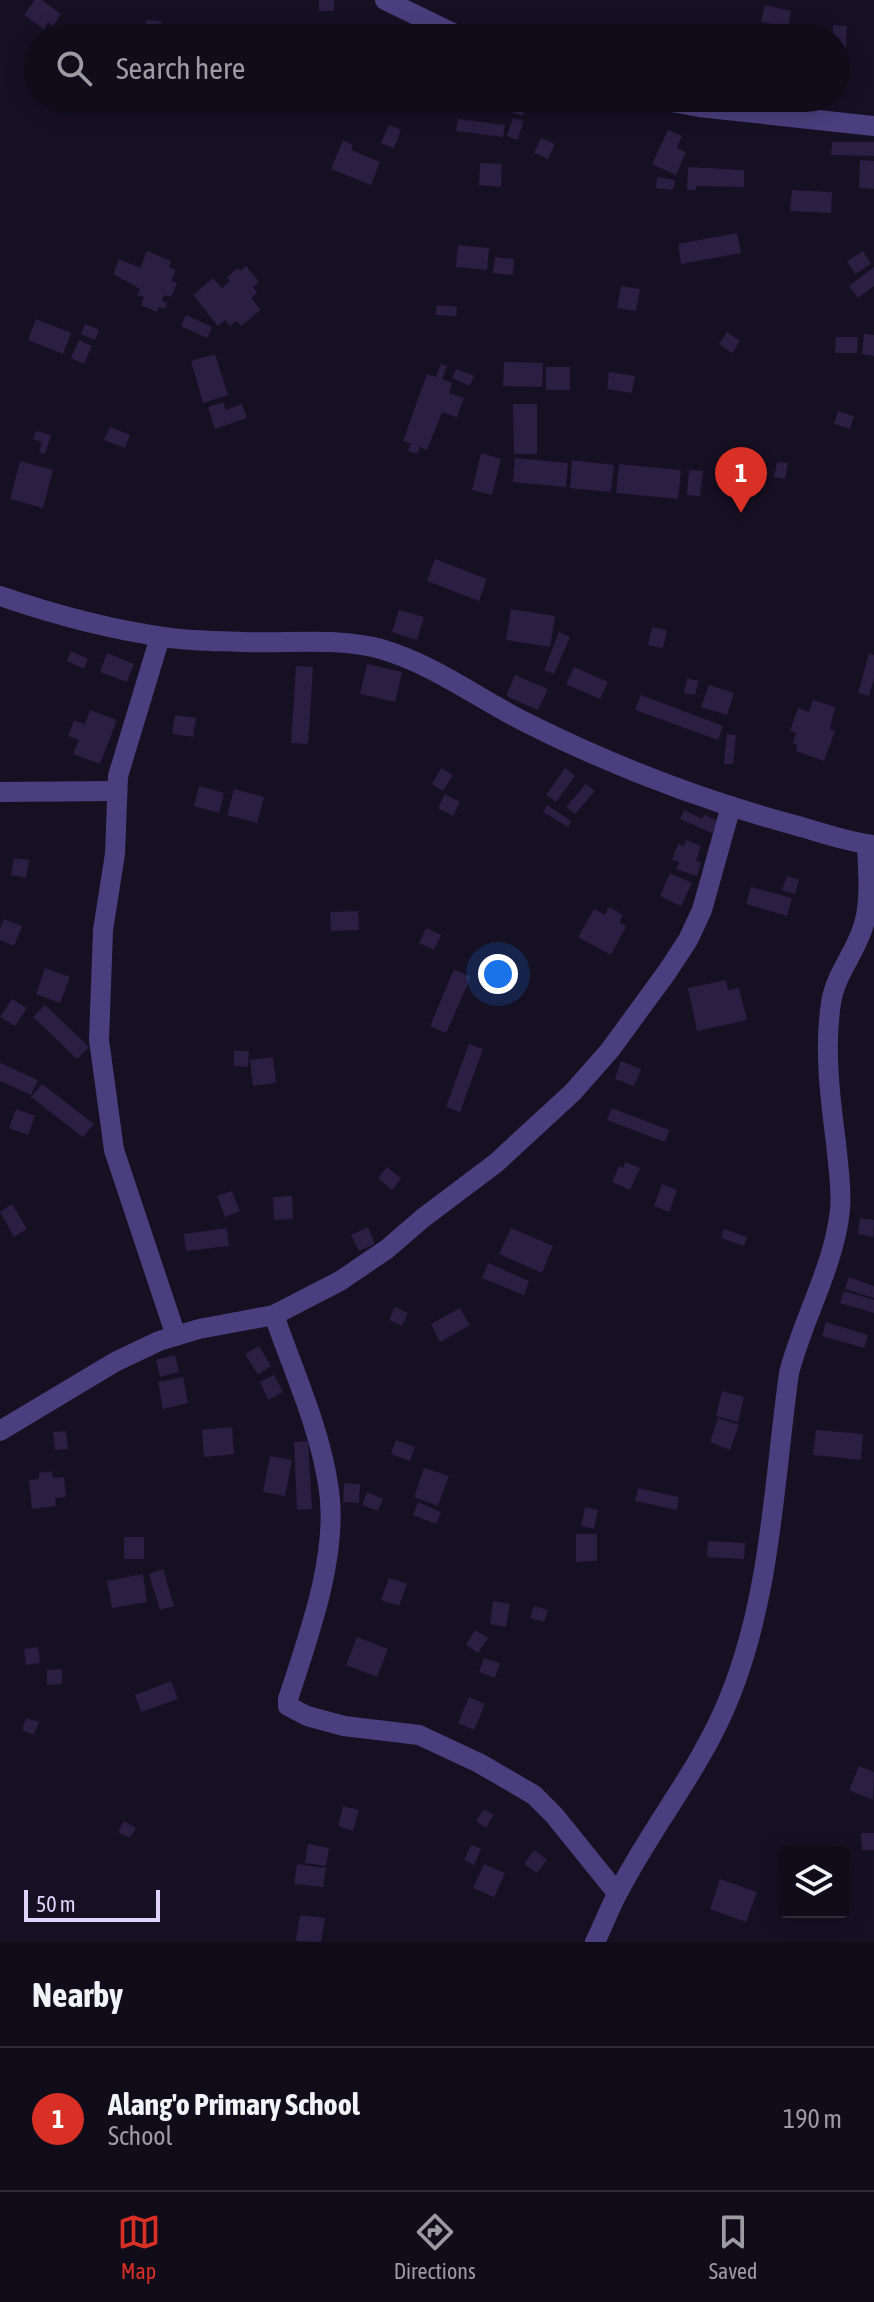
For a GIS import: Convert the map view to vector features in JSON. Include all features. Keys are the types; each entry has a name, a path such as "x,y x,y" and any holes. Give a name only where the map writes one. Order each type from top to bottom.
{"street":[{"path":"385,0 434,24"},
{"path":"745,112 874,126"},
{"path":"0,596 112,629 160,637 262,643 324,641 383,650 432,670 524,722 637,773 731,806 870,845 864,926 836,985 829,1022 828,1073 841,1182 840,1212 825,1272 795,1349 789,1373 770,1536 743,1661 729,1699 704,1749 617,1893 595,1942"},
{"path":"160,637 118,776 115,854 103,930 99,1040 114,1150 176,1336"},
{"path":"0,792 117,791"},
{"path":"0,1431 115,1362 159,1341 274,1315 340,1281 387,1249 496,1163 573,1092 618,1039 667,972 688,940 702,910 731,806"},
{"path":"274,1315 319,1444 329,1486 329,1532 319,1599 288,1706 307,1716 344,1726 419,1735 479,1763 534,1795 617,1893"}],"building":[{"path":"35,0 42,0 61,14 54,24 37,24 24,15"},
{"path":"319,0 334,0 334,11 319,11"},
{"path":"765,5 791,11 789,24 761,22"},
{"path":"146,20 161,21 161,24 146,24"},
{"path":"513,118 524,121 517,140 507,136"},
{"path":"458,119 505,125 503,137 456,131"},
{"path":"389,125 401,130 394,148 381,143"},
{"path":"668,130 682,136 677,148 686,152 676,175 652,164"},
{"path":"541,138 555,144 548,159 534,153"},
{"path":"343,140 353,145 351,150 380,162 371,185 331,169"},
{"path":"832,142 874,142 874,156 831,155"},
{"path":"860,160 874,161 874,189 859,188"},
{"path":"480,163 502,164 501,187 479,185"},
{"path":"688,167 744,170 744,187 696,186 696,190 687,190"},
{"path":"657,177 675,180 673,190 656,188"},
{"path":"792,190 832,192 831,213 790,211"},
{"path":"737,233 741,253 681,264 678,244"},
{"path":"458,245 489,248 487,270 456,267"},
{"path":"147,251 171,261 169,267 176,270 171,281 177,283 171,297 164,295 162,301 167,303 165,309 159,307 157,312 141,305 144,297 137,295 140,289 113,274 119,259 140,268"},
{"path":"863,251 871,264 855,274 847,261"},
{"path":"495,257 514,259 513,275 493,273"},
{"path":"246,266 259,282 253,287 257,293 251,298 261,310 241,326 237,321 230,326 225,320 218,326 193,295 213,278 222,288 230,281 227,277"},
{"path":"874,267 874,286 858,298 849,286"},
{"path":"621,286 640,289 636,311 617,308"},
{"path":"437,305 457,307 456,316 435,315"},
{"path":"186,315 212,327 207,338 181,326"},
{"path":"36,319 71,333 63,354 28,340"},
{"path":"85,324 99,330 95,340 81,334"},
{"path":"727,332 740,341 732,353 719,344"},
{"path":"864,334 874,335 874,356 862,354"},
{"path":"836,337 858,337 857,353 835,353"},
{"path":"79,340 92,346 84,364 71,358"},
{"path":"215,354 228,395 203,403 191,361"},
{"path":"504,362 543,363 542,387 503,386"},
{"path":"441,364 447,366 442,379 452,383 449,393 464,398 457,417 442,412 427,450 420,447 417,454 408,451 411,444 403,441 427,374 436,377"},
{"path":"546,367 570,367 570,390 546,390"},
{"path":"456,369 474,376 470,386 452,378"},
{"path":"609,372 635,376 632,393 607,389"},
{"path":"223,402 226,410 242,404 247,418 215,429 208,407"},
{"path":"513,404 537,404 537,454 514,454"},
{"path":"838,411 854,416 850,429 834,424"},
{"path":"110,427 130,435 125,448 104,440"},
{"path":"36,431 51,435 45,454 39,452 42,442 33,439"},
{"path":"481,453 501,459 492,495 472,490"},
{"path":"515,458 568,463 566,487 513,482"},
{"path":"572,460 614,465 611,492 570,488"},
{"path":"20,461 53,470 43,508 10,499"},
{"path":"777,462 788,463 785,479 774,477"},
{"path":"619,464 681,470 678,499 616,493"},
{"path":"689,470 703,471 700,496 687,495"},
{"path":"435,559 487,579 479,601 427,581"},
{"path":"511,609 555,616 550,647 506,640"},
{"path":"399,610 424,617 417,640 392,632"},
{"path":"652,627 667,630 663,648 648,645"},
{"path":"559,632 570,637 554,674 544,670"},
{"path":"71,651 88,659 84,669 67,661"},
{"path":"107,653 134,664 127,682 100,672"},
{"path":"869,653 874,655 874,679 869,696 858,693"},
{"path":"367,664 402,672 395,702 360,694"},
{"path":"296,666 313,667 308,744 291,743"},
{"path":"574,667 608,682 600,699 566,684"},
{"path":"515,675 548,689 538,710 506,696"},
{"path":"687,678 699,681 695,695 684,693"},
{"path":"709,685 734,693 727,715 701,707"},
{"path":"641,695 723,726 718,740 635,710"},
{"path":"813,700 835,707 830,729 835,731 824,761 796,751 797,745 793,743 796,733 790,731 798,708 809,712"},
{"path":"90,710 117,720 100,764 73,754 79,740 68,736 74,720 85,724"},
{"path":"175,715 196,718 193,737 172,734"},
{"path":"727,734 736,735 733,764 724,764"},
{"path":"441,768 453,775 443,791 432,784"},
{"path":"565,768 575,776 556,802 546,795"},
{"path":"586,784 595,791 575,814 566,807"},
{"path":"199,786 224,793 219,813 194,806"},
{"path":"234,789 264,797 257,823 227,815"},
{"path":"445,794 460,802 453,816 438,808"},
{"path":"547,805 571,821 568,827 543,812"},
{"path":"684,810 702,819 704,815 718,821 712,833 680,819"},
{"path":"686,840 701,846 696,861 701,863 697,876 676,869 679,862 672,860 678,844 684,846"},
{"path":"14,858 29,860 26,878 11,875"},
{"path":"670,873 692,883 681,906 660,896"},
{"path":"787,876 799,880 795,894 782,890"},
{"path":"751,887 792,898 787,916 746,904"},
{"path":"609,907 623,915 619,922 626,926 611,955 578,937 594,909 605,915"},
{"path":"358,911 359,930 331,931 330,912"},
{"path":"4,919 22,926 14,946 0,940"},
{"path":"426,928 441,935 434,950 419,943"},
{"path":"45,968 70,977 60,1003 36,994"},
{"path":"454,969 471,977 446,1033 430,1026"},
{"path":"726,980 728,990 739,988 747,1020 697,1031 688,988"},
{"path":"12,999 27,1008 15,1026 0,1017"},
{"path":"45,1005 89,1047 77,1059 33,1017"},
{"path":"469,1044 483,1049 460,1112 446,1107"},
{"path":"234,1051 249,1051 248,1067 234,1066"},
{"path":"273,1057 276,1083 253,1086 250,1060"},
{"path":"621,1061 641,1069 634,1086 615,1079"},
{"path":"0,1063 38,1080 31,1095 0,1081"},
{"path":"42,1084 94,1124 83,1137 31,1097"},
{"path":"612,1108 669,1130 665,1142 607,1120"},
{"path":"16,1109 35,1116 28,1135 9,1128"},
{"path":"625,1162 640,1168 630,1190 612,1182 619,1166 623,1168"},
{"path":"387,1167 401,1178 392,1190 378,1178"},
{"path":"662,1184 677,1190 669,1212 654,1206"},
{"path":"232,1191 240,1211 225,1217 217,1196"},
{"path":"292,1196 293,1219 274,1220 273,1197"},
{"path":"12,1204 27,1229 14,1237 0,1212"},
{"path":"860,1218 874,1220 873,1237 858,1234"},
{"path":"368,1227 375,1244 359,1251 351,1235"},
{"path":"227,1228 229,1246 186,1251 184,1234"},
{"path":"511,1228 553,1246 542,1273 499,1254"},
{"path":"724,1229 747,1237 744,1246 721,1238"},
{"path":"488,1263 529,1281 524,1295 482,1278"},
{"path":"849,1277 874,1286 874,1298 845,1289"},
{"path":"844,1291 874,1300 874,1313 840,1303"},
{"path":"395,1307 408,1313 402,1326 389,1320"},
{"path":"460,1308 470,1325 440,1342 431,1324"},
{"path":"826,1322 868,1335 864,1348 822,1336"},
{"path":"259,1346 271,1366 258,1375 245,1354"},
{"path":"175,1355 179,1372 160,1377 156,1360"},
{"path":"274,1375 283,1392 268,1400 260,1382"},
{"path":"183,1377 188,1403 163,1409 158,1382"},
{"path":"722,1391 744,1397 738,1422 716,1416"},
{"path":"718,1418 739,1425 730,1450 710,1442"},
{"path":"232,1427 234,1454 204,1457 202,1430"},
{"path":"816,1430 863,1434 861,1460 813,1455"},
{"path":"66,1431 68,1449 55,1450 53,1432"},
{"path":"396,1440 415,1447 410,1461 391,1454"},
{"path":"308,1441 312,1509 297,1510 294,1442"},
{"path":"270,1456 292,1460 285,1496 263,1492"},
{"path":"424,1468 449,1476 438,1506 414,1497"},
{"path":"52,1471 53,1478 64,1477 66,1497 55,1498 56,1506 32,1509 29,1480 39,1479 39,1473"},
{"path":"344,1483 360,1484 359,1503 343,1502"},
{"path":"638,1488 679,1497 677,1510 635,1501"},
{"path":"367,1492 383,1499 378,1511 362,1505"},
{"path":"418,1502 441,1512 436,1524 413,1515"},
{"path":"585,1507 598,1510 594,1529 581,1526"},
{"path":"576,1534 597,1534 597,1561 576,1562"},
{"path":"124,1537 144,1537 144,1559 124,1559"},
{"path":"708,1541 745,1543 744,1559 707,1557"},
{"path":"163,1569 174,1606 160,1610 149,1574"},
{"path":"143,1574 147,1602 112,1608 107,1581"},
{"path":"389,1578 407,1584 399,1606 381,1600"},
{"path":"493,1601 510,1604 506,1627 490,1624"},
{"path":"534,1606 548,1610 544,1622 530,1618"},
{"path":"475,1630 488,1638 478,1653 466,1645"},
{"path":"357,1637 388,1649 377,1677 346,1665"},
{"path":"38,1647 40,1663 26,1665 24,1649"},
{"path":"484,1658 500,1663 495,1678 479,1672"},
{"path":"62,1669 62,1684 47,1685 47,1670"},
{"path":"171,1681 178,1699 141,1712 135,1695"},
{"path":"469,1697 485,1704 474,1730 458,1723"},
{"path":"26,1718 39,1722 34,1735 22,1730"},
{"path":"859,1766 874,1772 873,1800 849,1790"},
{"path":"343,1806 359,1810 353,1831 338,1826"},
{"path":"484,1809 494,1815 486,1828 476,1821"},
{"path":"124,1821 136,1828 130,1838 118,1832"},
{"path":"861,1833 874,1833 874,1850 862,1850"},
{"path":"308,1844 329,1848 326,1866 305,1863"},
{"path":"471,1845 481,1849 474,1865 464,1860"},
{"path":"534,1850 547,1860 537,1873 524,1864"},
{"path":"297,1864 326,1868 323,1887 294,1884"},
{"path":"484,1864 505,1873 494,1897 473,1888"},
{"path":"720,1879 757,1892 746,1922 710,1909"},
{"path":"300,1915 325,1918 321,1942 296,1941"}],"place":[{"name":"Alang'o Primary School","path":"741,513"}]}
